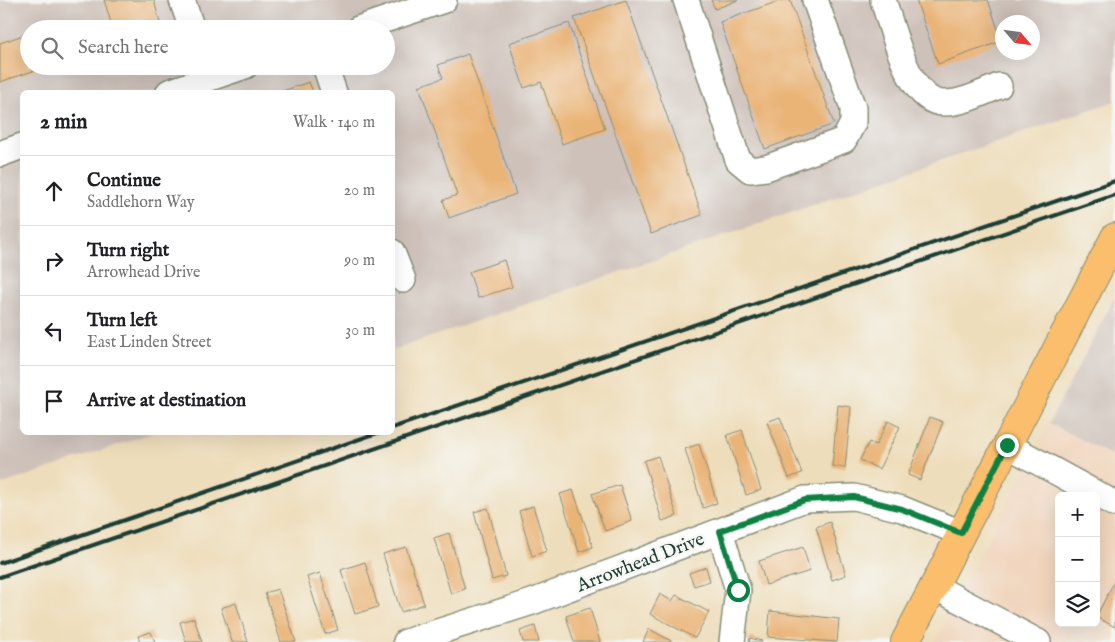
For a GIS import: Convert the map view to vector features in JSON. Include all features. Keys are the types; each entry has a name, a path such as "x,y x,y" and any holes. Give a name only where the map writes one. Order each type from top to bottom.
{"main road":[{"path":"905,642 1115,237"}],"street":[{"path":"182,0 189,20"},
{"path":"385,20 444,0"},
{"path":"686,0 738,160 750,170 766,168 844,140 853,123 853,108 815,0"},
{"path":"883,0 912,82 925,97 942,103 960,101 999,86"},
{"path":"193,83 217,75"},
{"path":"328,75 333,90"},
{"path":"0,154 20,147"},
{"path":"395,260 402,280"},
{"path":"1007,445 1115,504"},
{"name":"Arrowhead Drive","path":"406,642 439,637 805,500 854,497 902,509 961,533"},
{"path":"720,531 738,590 732,642"},
{"path":"933,586 1038,642"}],"shaded area":[{"path":"0,0 1115,0 1115,101 395,349 395,90 20,90 20,435 146,435 0,485"},
{"path":"1115,297 1115,457 1049,423"},
{"path":"1049,423 1115,457 1115,642 935,642"}],"building":[{"path":"104,0 154,0 159,20 110,20"},
{"path":"626,0 702,215 651,234 574,18"},
{"path":"711,0 738,0 715,9"},
{"path":"782,0 790,0 834,124 765,149 720,22"},
{"path":"916,0 988,0 995,20 995,44 938,64"},
{"path":"569,23 605,129 562,144 541,82 524,88 509,43"},
{"path":"20,36 21,75 0,82 0,43"},
{"path":"468,54 516,194 449,218 443,200 457,195 419,86 443,78 438,65"},
{"path":"309,82 312,90 286,90"},
{"path":"504,260 512,287 478,298 469,272"},
{"path":"838,405 851,407 845,468 832,466"},
{"path":"780,417 802,473 789,478 767,422"},
{"path":"930,417 943,422 920,480 908,475"},
{"path":"888,421 900,427 879,469 860,460 869,442 876,445"},
{"path":"742,430 761,490 746,495 727,435"},
{"path":"699,444 717,503 703,508 685,449"},
{"path":"658,456 677,516 662,521 644,461"},
{"path":"620,485 632,521 605,531 592,494"},
{"path":"573,490 593,547 579,552 560,494"},
{"path":"533,506 547,551 532,556 519,511"},
{"path":"488,508 506,576 492,580 474,512"},
{"path":"830,522 846,575 832,580 816,527"},
{"path":"449,533 465,589 451,594 434,538"},
{"path":"406,547 424,604 401,612 383,554"},
{"path":"803,547 810,571 766,585 759,561"},
{"path":"365,562 378,607 355,614 341,570"},
{"path":"706,567 710,581 694,586 689,573"},
{"path":"320,573 338,630 325,634 307,577"},
{"path":"1115,580 1115,627 1100,619 1100,609"},
{"path":"278,589 296,642 281,642 265,593"},
{"path":"660,594 672,601 676,595 709,612 695,638 650,614"},
{"path":"236,603 248,642 232,642 221,608"},
{"path":"590,608 600,642 574,642 566,616"},
{"path":"770,611 839,619 837,642 768,637"},
{"path":"194,618 202,642 186,642 180,622"},
{"path":"535,626 539,642 523,642 520,631"},
{"path":"649,629 673,642 643,642"},
{"path":"151,632 155,642 140,642 138,636"},
{"path":"750,638 762,641 762,642 749,642"}],"railway":[{"path":"395,427 1115,181"},
{"path":"0,577 1115,195"},
{"path":"0,563 371,435"}],"route":[{"path":"738,590 720,531 805,500 854,497 902,509 961,533 1007,445"}]}
